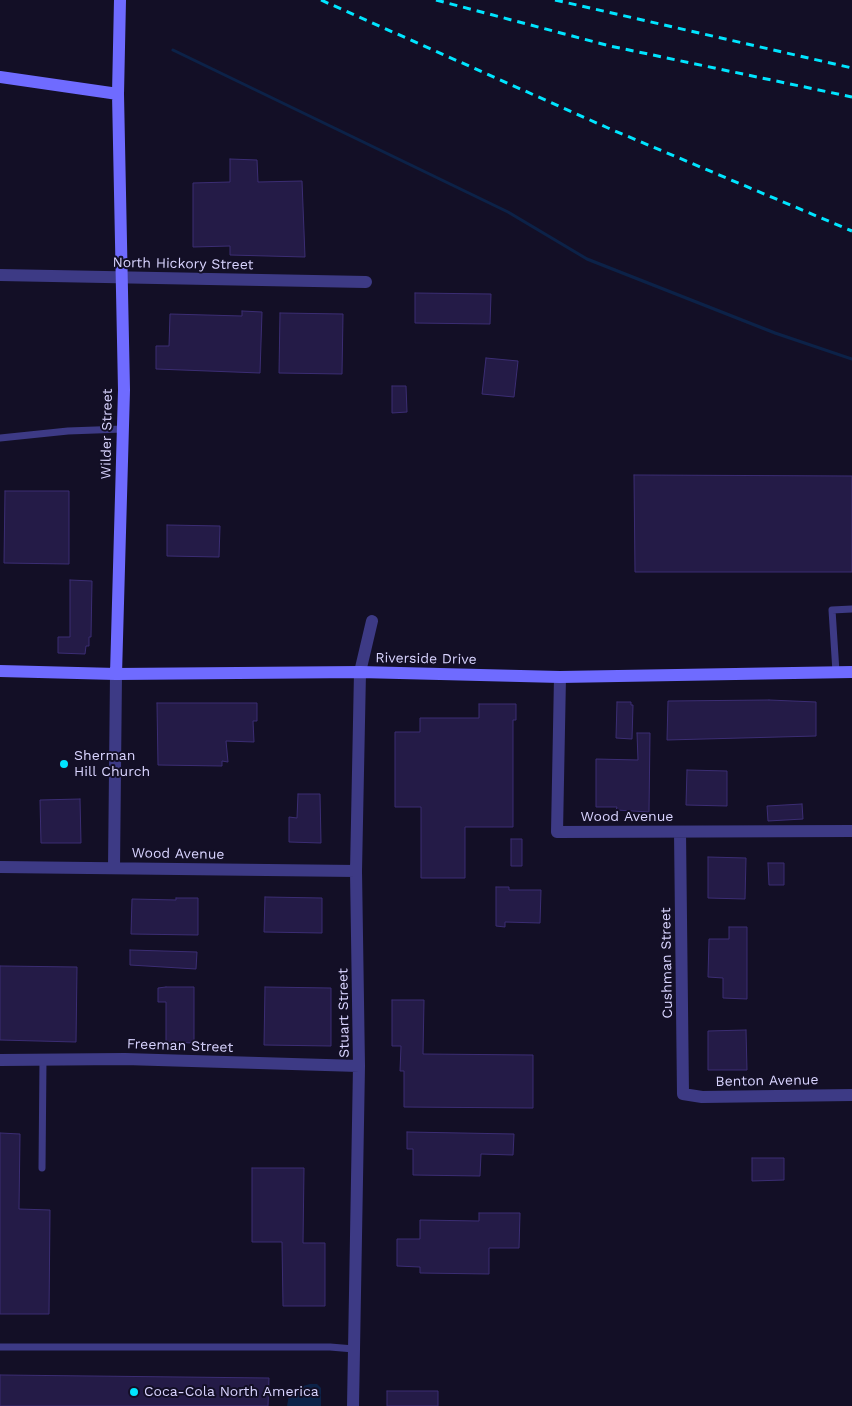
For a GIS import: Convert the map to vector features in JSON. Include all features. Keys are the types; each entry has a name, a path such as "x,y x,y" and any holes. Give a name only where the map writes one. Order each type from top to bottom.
{"street":[{"name":"Wilder Street","path":"114,868 116,674 123,429 118,94 120,0"},
{"path":"0,77 118,94"},
{"name":"North Hickory Street","path":"0,275 366,282"},
{"name":"Stuart Street","path":"354,1406 359,1066 356,871 360,672 372,621"},
{"name":"Riverside Drive","path":"0,671 116,674 360,672 560,677 852,672"},
{"name":"Wood Avenue","path":"560,677 557,832 852,831"},
{"name":"Cushman Street","path":"680,832 684,1094"},
{"name":"Wood Avenue","path":"0,868 356,871"},
{"name":"Freeman Street","path":"0,1060 125,1059 359,1066"},
{"name":"Benton Avenue","path":"684,1094 702,1097 852,1095"}],"lane":[{"path":"0,438 68,431 123,429"},
{"path":"836,672 832,610 852,609"},
{"path":"42,1168 43,1060"},
{"path":"0,1348 330,1347 354,1349"}],"water":[{"path":"317,1384 321,1388 321,1406 287,1406 289,1395 293,1389"}],"building":[{"path":"230,159 257,160 258,182 302,181 305,257 230,255 230,246 193,247 193,183 230,182"},
{"path":"415,293 491,294 490,324 415,323"},
{"path":"242,311 262,312 260,373 156,369 156,346 169,346 170,314 242,316"},
{"path":"280,313 343,314 342,374 279,373"},
{"path":"486,358 518,361 514,397 482,394"},
{"path":"392,386 406,386 407,412 392,413"},
{"path":"634,475 852,476 852,572 635,572"},
{"path":"5,491 69,491 69,564 4,563"},
{"path":"167,525 220,526 219,557 167,556"},
{"path":"70,580 92,581 91,637 89,637 89,646 86,646 85,654 58,653 58,637 70,637"},
{"path":"769,700 816,702 816,736 667,740 668,701"},
{"path":"617,702 631,702 631,705 633,705 632,739 616,738"},
{"path":"157,703 257,703 257,721 253,721 254,742 226,741 228,762 222,761 222,766 158,765"},
{"path":"479,704 516,704 516,720 513,720 513,827 465,827 465,878 421,878 421,807 395,807 395,732 420,732 420,718 479,718"},
{"path":"637,733 650,733 649,812 616,810 617,807 596,807 596,759 638,760"},
{"path":"687,770 727,771 727,806 686,805"},
{"path":"298,794 320,794 321,843 289,842 289,817 297,818"},
{"path":"80,799 81,843 41,843 40,800"},
{"path":"802,804 803,819 768,821 767,806"},
{"path":"511,839 522,839 522,866 511,866"},
{"path":"708,857 746,858 745,899 708,898"},
{"path":"768,863 784,863 784,885 769,885"},
{"path":"496,887 509,887 509,890 541,890 540,923 505,922 505,927 496,926"},
{"path":"265,897 322,898 322,933 264,932"},
{"path":"176,898 198,898 198,935 131,934 132,899 176,900"},
{"path":"729,927 747,927 747,999 723,998 723,978 708,977 709,939 729,939"},
{"path":"130,950 197,952 196,969 130,965"},
{"path":"0,966 77,967 76,1042 0,1040"},
{"path":"194,987 194,1043 166,1042 166,1002 158,1002 158,988"},
{"path":"265,987 331,988 331,1046 264,1045"},
{"path":"392,1000 424,1000 423,1054 533,1055 533,1108 404,1107 404,1071 400,1071 401,1046 392,1046"},
{"path":"746,1030 747,1070 708,1070 708,1031"},
{"path":"407,1132 514,1134 513,1155 481,1154 480,1176 413,1175 413,1149 407,1149"},
{"path":"0,1133 20,1134 19,1209 50,1210 49,1314 0,1314"},
{"path":"752,1158 784,1158 784,1180 752,1181"},
{"path":"252,1168 304,1168 303,1243 325,1243 325,1306 283,1306 282,1242 252,1242"},
{"path":"479,1213 520,1213 519,1248 489,1248 489,1274 420,1273 420,1267 397,1266 397,1239 420,1239 420,1220 479,1221"},
{"name":"Coca-Cola North America","path":"0,1375 269,1378 268,1406 0,1406"},
{"path":"387,1391 438,1391 438,1406 387,1406"}],"waterway":[{"path":"173,50 508,212 587,259 775,333 852,359"}],"railway":[{"path":"321,0 608,128 852,231"},
{"path":"436,0 610,46 852,97"},
{"path":"555,0 852,68"}],"place":[{"name":"Sherman Hill Church","path":"64,764"},
{"name":"Coca-Cola North America","path":"134,1392"}]}
